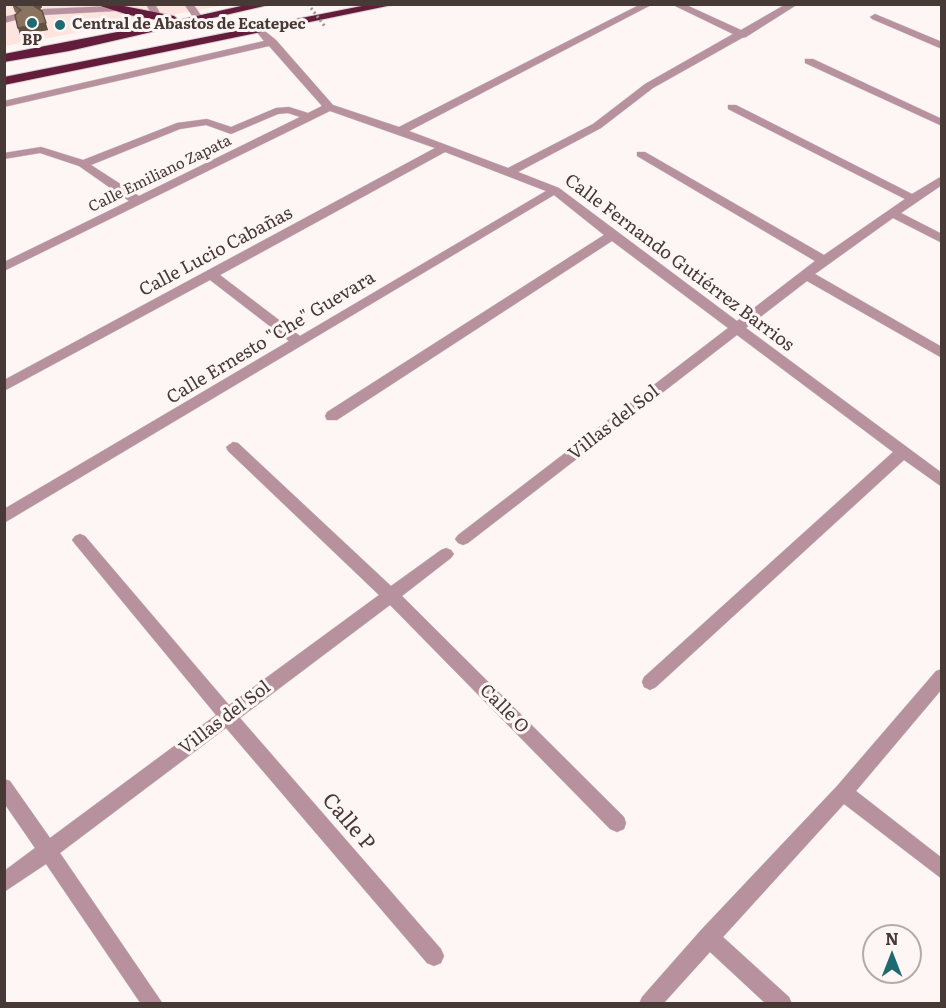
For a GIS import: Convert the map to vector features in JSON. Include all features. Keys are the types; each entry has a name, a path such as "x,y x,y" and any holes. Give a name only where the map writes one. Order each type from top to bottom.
{"highway":[{"path":"99,4 112,9 157,17 199,18 221,4"},
{"path":"4,58 69,47 268,4"},
{"path":"4,81 393,4"}],"street":[{"path":"150,4 157,17"},
{"path":"188,4 199,18"},
{"path":"400,131 649,4"},
{"path":"675,4 743,35"},
{"path":"510,172 597,126 649,86 743,35 794,4"},
{"path":"43,12 112,9"},
{"path":"4,20 16,17"},
{"path":"875,17 942,46"},
{"path":"261,31 329,107"},
{"path":"4,104 272,42"},
{"path":"125,57 136,73"},
{"path":"808,61 942,123"},
{"path":"20,78 25,98"},
{"name":"Calle Fernando Gutiérrez Barrios","path":"329,107 400,131 555,190 736,329 942,482"},
{"name":"Calle Emiliano Zapata","path":"4,267 329,107"},
{"path":"732,107 913,199"},
{"path":"83,164 177,126 207,122 231,131 276,111 289,110 310,117"},
{"name":"Calle Lucio Cabañas","path":"4,386 444,148"},
{"path":"4,156 41,150 83,164 138,201"},
{"path":"641,154 824,261"},
{"name":"Villas del Sol","path":"463,539 824,261 942,179"},
{"name":"Calle Ernesto \"Che\" Guevara","path":"4,517 555,190"},
{"path":"892,213 942,239"},
{"path":"332,416 612,235"},
{"path":"212,275 299,342"},
{"path":"806,275 942,353"},
{"name":"Calle O","path":"233,447 390,595 618,823"},
{"path":"650,682 902,453"},
{"name":"Calle P","path":"81,540 228,717 434,956"},
{"name":"Villas del Sol","path":"4,883 446,554"},
{"path":"649,1004 843,792 942,676"},
{"path":"4,787 153,1004"},
{"path":"843,792 942,870"},
{"path":"708,938 782,1004"}],"path":[{"path":"308,4 326,28"}],"shaded area":[{"name":"Central de Abastos de Ecatepec","path":"5,5 225,5 5,46"}],"building":[{"name":"BP","path":"12,4 36,4 34,6 42,11 46,23 18,28 15,15 21,10"}],"place":[{"name":"BP","path":"32,23"},
{"name":"Central de Abastos de Ecatepec","path":"60,25"}]}
